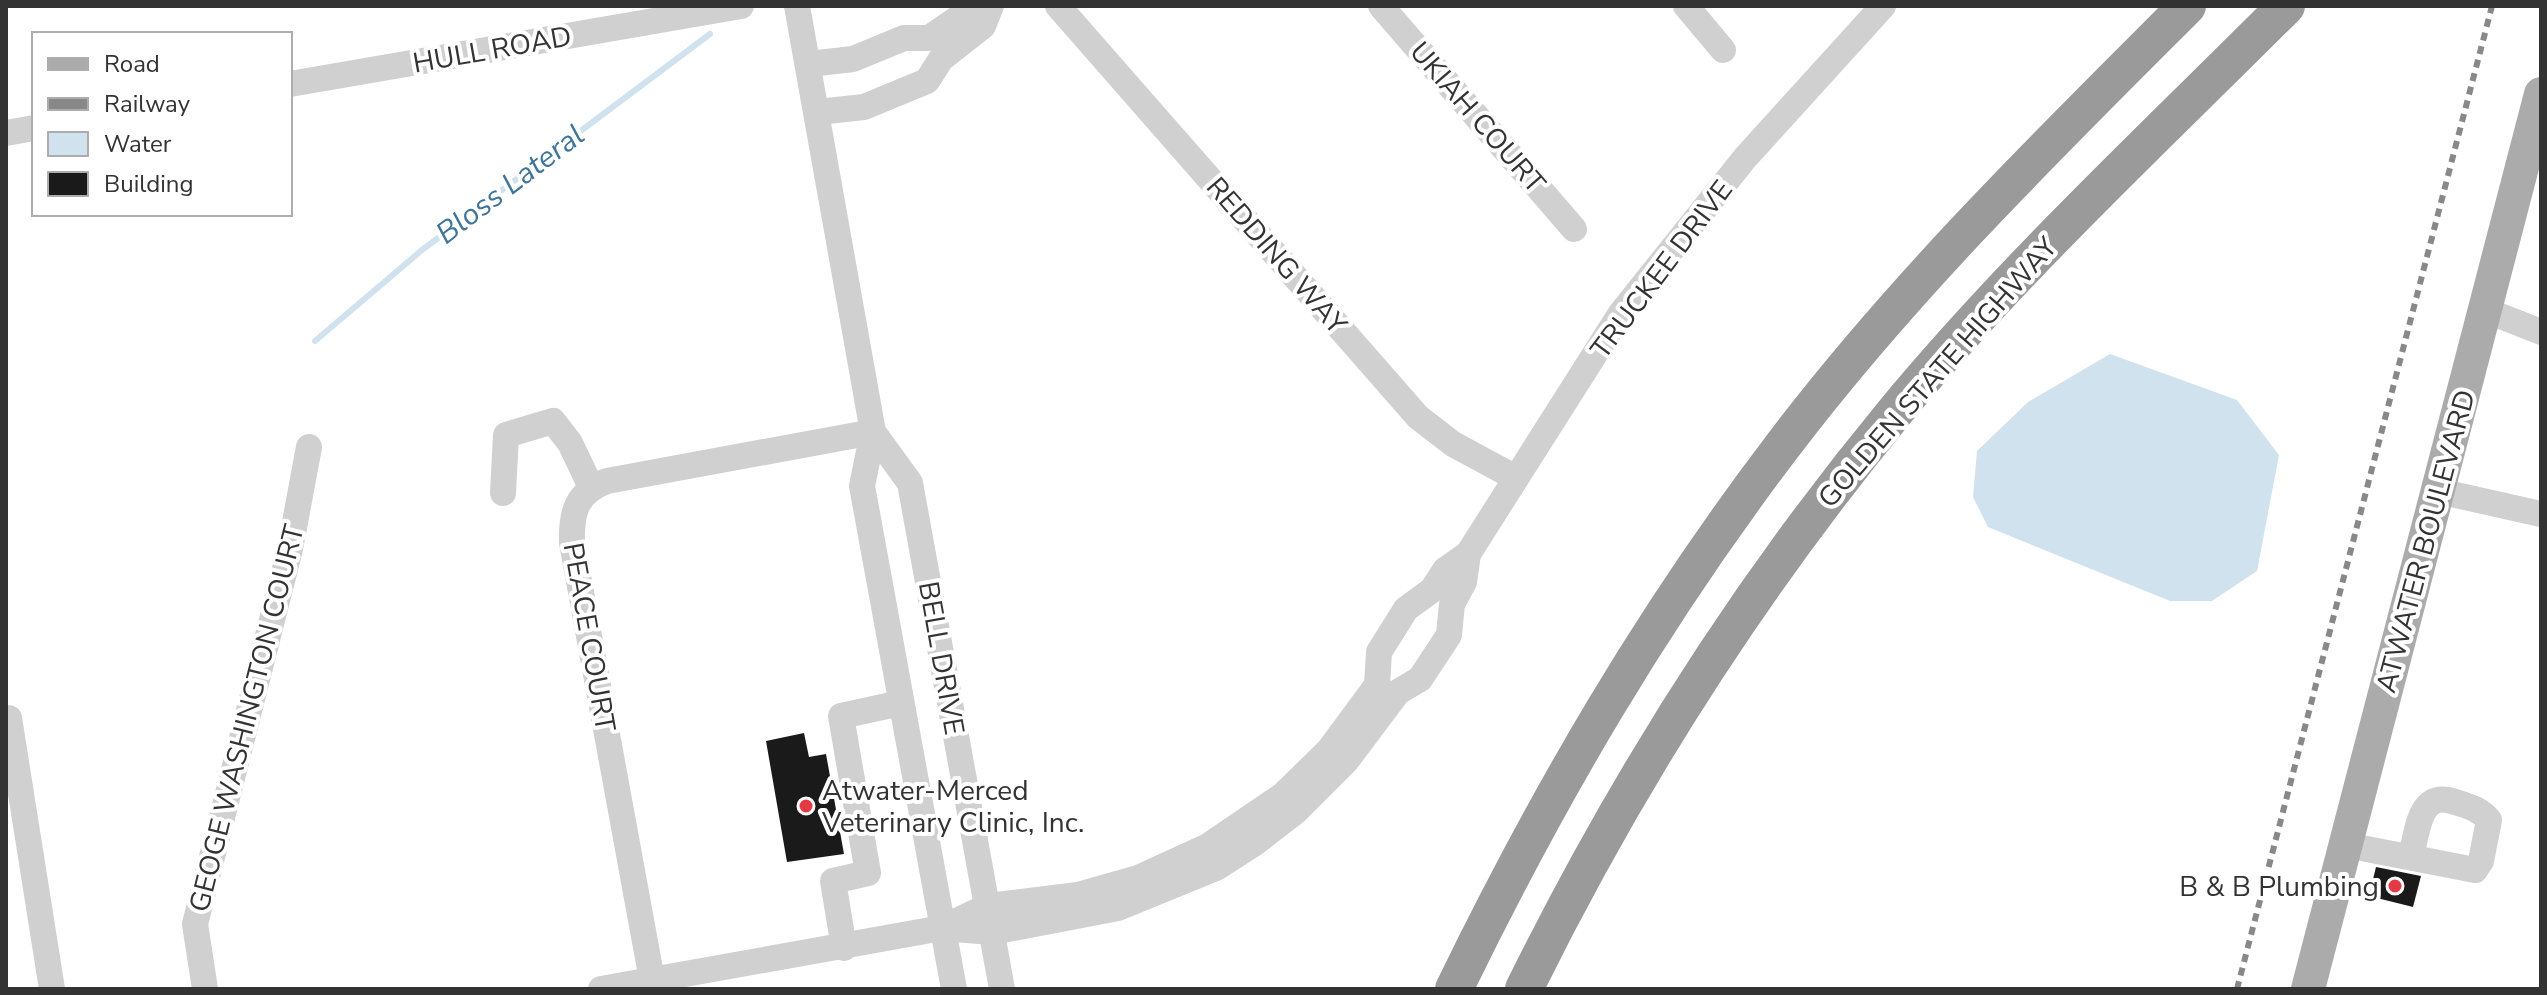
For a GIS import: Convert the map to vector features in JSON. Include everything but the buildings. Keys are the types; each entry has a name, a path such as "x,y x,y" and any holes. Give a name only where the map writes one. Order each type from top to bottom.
{"highway":[{"path":"1454,989 1515,864 1595,719 1664,609 1784,442 1925,275 2187,6"},
{"name":"GOLDEN STATE HIGHWAY","path":"1524,989 1612,820 1679,710 1828,494 1896,411 2039,252 2286,6"}],"main road":[{"name":"ATWATER BOULEVARD","path":"2308,989 2485,310 2536,132 2541,94"}],"street":[{"name":"HULL ROAD","path":"292,84 741,6"},
{"name":"BELL DRIVE","path":"797,6 873,432 862,486 954,989"},
{"path":"818,112 864,107 927,81 935,48 976,6"},
{"path":"809,64 853,59 904,38 935,48 983,26 991,6"},
{"name":"REDDING WAY","path":"1058,6 1418,417 1453,444 1516,478"},
{"name":"UKIAH COURT","path":"1381,6 1574,229"},
{"path":"1686,6 1723,50"},
{"name":"TRUCKEE DRIVE","path":"1313,780 1329,750 1377,685 1379,652 1406,609 1432,590 1445,570 1468,554 1621,313 1745,158 1883,6"},
{"path":"6,133 32,128"},
{"path":"2485,310 2541,332"},
{"path":"503,493 506,435 553,421 570,443 591,487 873,432"},
{"name":"BELL DRIVE","path":"873,432 910,483 1002,989"},
{"name":"GEOGE WASHINGTON COURT","path":"205,989 195,924 290,549 309,447"},
{"name":"PEACE COURT","path":"591,487 579,500 571,518 572,543 652,980"},
{"path":"2438,491 2540,507"},
{"name":"TRUCKEE DRIVE","path":"942,928 992,932 1118,908 1181,871 1283,795 1347,760 1398,692 1420,679 1449,635 1452,604 1464,582 1468,554"},
{"path":"1406,609 1425,605 1436,608 1445,619 1449,635"},
{"path":"1379,652 1395,676 1420,679"},
{"path":"844,948 833,881 868,873 841,716 901,703"},
{"path":"9,718 52,989"},
{"path":"2346,845 2411,856"},
{"name":"TRUCKEE DRIVE","path":"942,928 988,906 1047,900 1181,871"},
{"path":"601,989 844,948 942,928"}],"water":[{"path":"2110,354 2237,400 2279,455 2257,571 2212,601 2170,601 1988,527 1973,497 1977,451 2028,402"}],"waterway":[{"name":"Bloss Lateral","path":"315,341 422,250 710,34"}],"railway":[{"path":"2237,989 2492,6"}],"place":[{"name":"Atwater-Merced Veterinary Clinic, Inc.","path":"806,806"},
{"name":"B & B Plumbing","path":"2395,886"}]}
